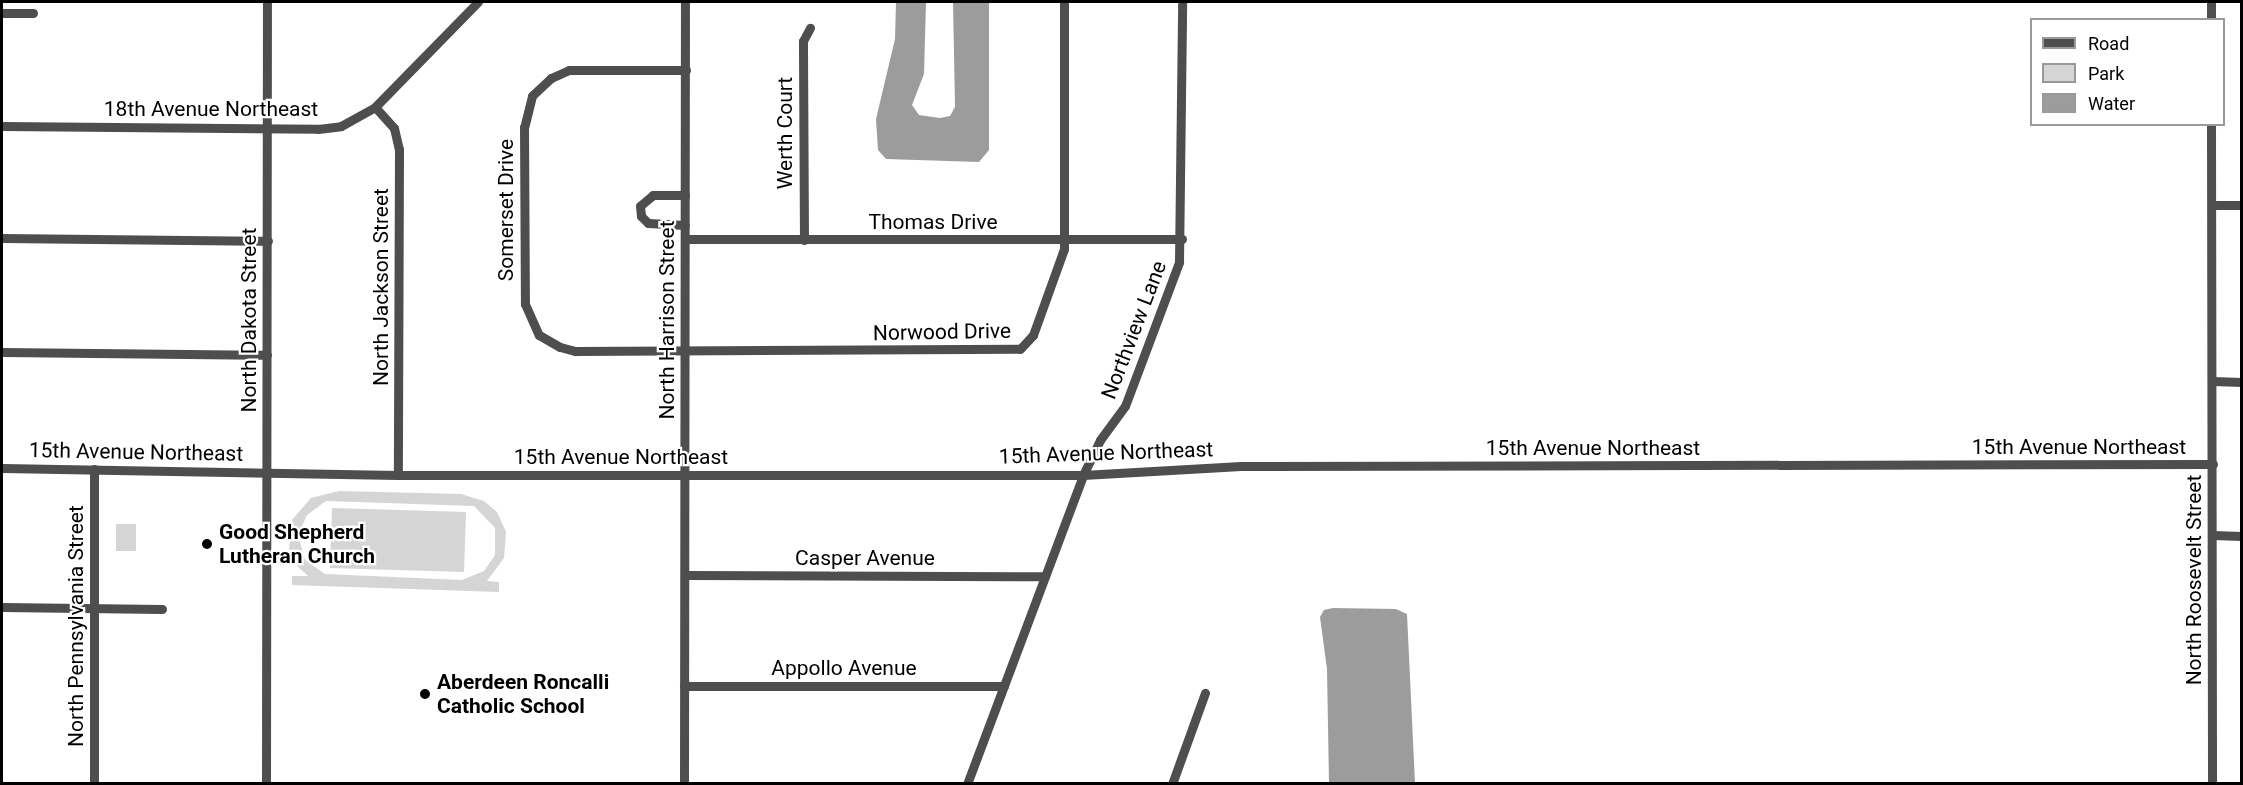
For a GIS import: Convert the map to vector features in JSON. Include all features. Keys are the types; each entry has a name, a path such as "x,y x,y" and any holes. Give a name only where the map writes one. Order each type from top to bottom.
{"street":[{"name":"North Dakota Street","path":"266,783 267,2"},
{"name":"18th Avenue Northeast","path":"2,126 267,129 341,126 375,107 478,2"},
{"name":"North Harrison Street","path":"684,783 685,2"},
{"name":"Norwood Drive","path":"685,351 1020,349 1033,335 1062,257 1065,240 1064,2"},
{"name":"Northview Lane","path":"967,783 1083,476 1100,440 1125,406 1179,262 1182,239 1182,2"},
{"path":"2211,2 2211,18"},
{"path":"2,13 33,13"},
{"name":"Werth Court","path":"804,240 803,41 810,28"},
{"name":"Somerset Drive","path":"685,351 575,351 553,344 534,329 525,304 524,127 532,96 543,83 559,73 686,70"},
{"name":"North Jackson Street","path":"375,107 394,128 399,149 399,475"},
{"name":"North Roosevelt Street","path":"2211,126 2212,783"},
{"path":"685,195 653,195 640,206 641,216 648,224 685,225"},
{"path":"2212,205 2241,205"},
{"path":"2,238 268,241"},
{"name":"Thomas Drive","path":"685,239 1182,239"},
{"path":"2,352 267,355"},
{"path":"2212,381 2241,381"},
{"name":"15th Avenue Northeast","path":"2,468 399,475 1083,476 1241,466 2212,464"},
{"name":"North Pennsylvania Street","path":"94,469 94,783"},
{"path":"2212,535 2241,536"},
{"name":"Casper Avenue","path":"685,575 1045,576"},
{"path":"2,607 162,609"},
{"name":"Appollo Avenue","path":"684,686 1004,686"},
{"path":"1172,783 1205,693"}],"green space":[{"path":"339,491 461,494 484,501 497,512 506,532 504,558 487,581 499,582 499,592 292,585 292,576 308,576 297,566 289,549 292,520 311,498","holes":["326,501 474,506 495,528 495,555 484,571 462,580 325,574 305,560 298,535 307,515"]},
{"path":"332,508 466,512 464,572 330,568"},
{"path":"116,524 136,524 136,551 116,551"}],"water":[{"path":"896,2 926,2 924,74 912,105 919,115 940,118 950,116 955,107 953,2 989,2 989,150 979,162 886,159 878,150 876,119 895,39"},
{"path":"1333,608 1396,609 1407,614 1415,783 1329,783 1327,669 1320,617 1324,610"}],"place":[{"name":"Good Shepherd Lutheran Church","path":"207,544"},
{"name":"Aberdeen Roncalli Catholic School","path":"425,694"}]}
